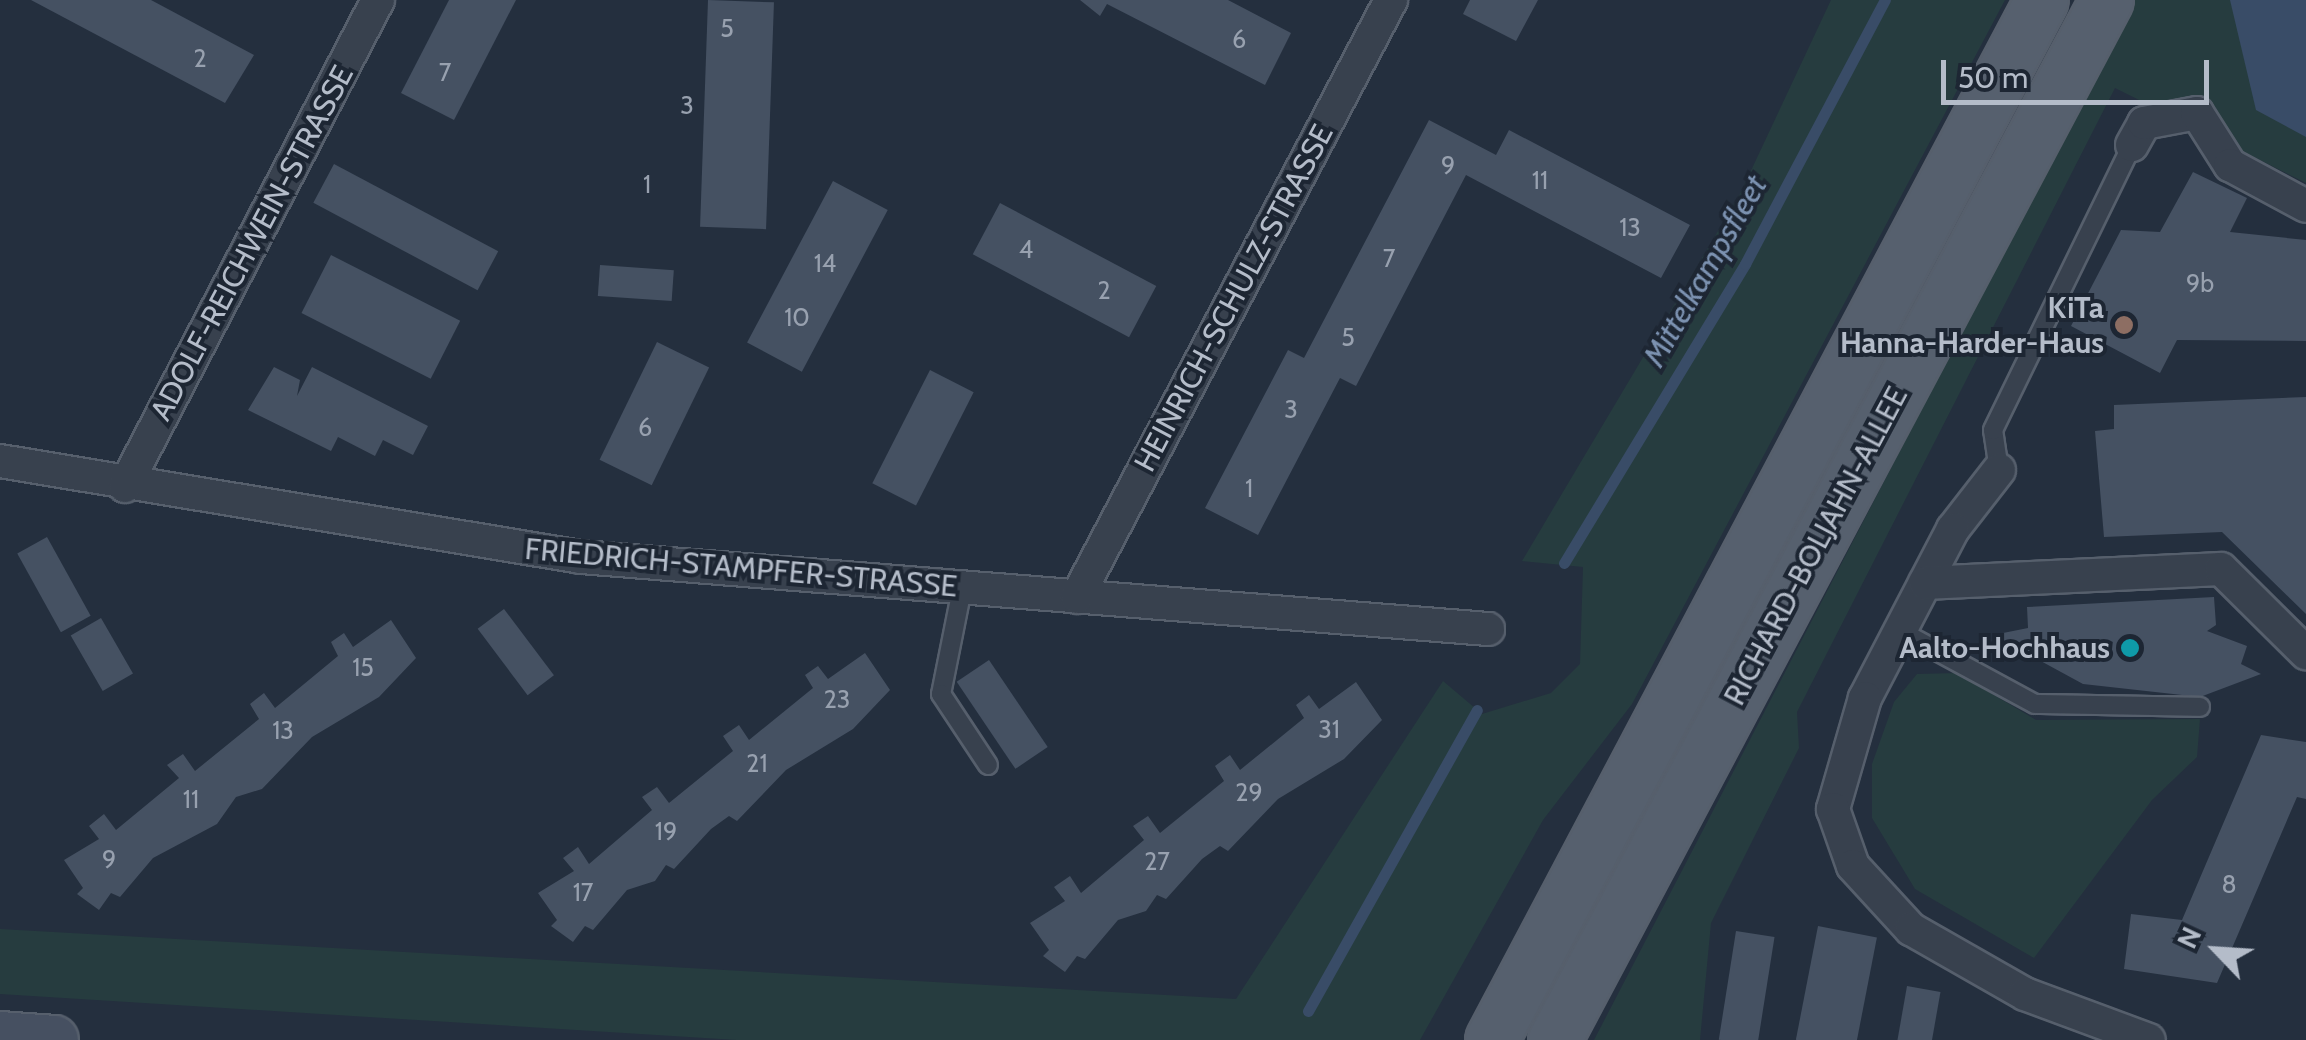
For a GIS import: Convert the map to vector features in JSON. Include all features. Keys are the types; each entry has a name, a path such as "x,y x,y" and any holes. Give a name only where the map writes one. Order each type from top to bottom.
{"main road":[{"name":"RICHARD-BOLJAHN-ALLEE","path":"1492,1040 2042,0"},
{"name":"RICHARD-BOLJAHN-ALLEE","path":"1555,1040 2108,0"}],"street":[{"name":"ADOLF-REICHWEIN-STRASSE","path":"125,486 378,0"},
{"name":"HEINRICH-SCHULZ-STRASSE","path":"1077,597 1391,0"},
{"path":"2132,145 2144,123 2198,114 2230,165 2306,206"},
{"name":"FRIEDRICH-STAMPFER-STRASSE","path":"0,461 125,486 580,557 1488,629"},
{"path":"1999,470 1925,583 1865,698 1833,809 1853,866 1910,929 1985,974 2149,1040"},
{"path":"1925,583 2222,569 2306,653"},
{"path":"0,1036 54,1040"}],"lane":[{"path":"1999,470 1993,430 2132,145"},
{"path":"962,590 941,694 988,764"},
{"path":"1900,631 2035,704 2200,708"}],"green space":[{"path":"1831,0 2005,0 1632,704 1543,820 1420,1040 737,1040 0,994 0,929 1236,999 1443,681 1482,714 1551,693 1580,664 1583,567 1522,561 1740,194"},
{"path":"2134,0 2306,0 2306,183 2115,88 1797,712 1799,748 1711,923 1700,1040 1594,1040"},
{"path":"1957,673 2036,720 2200,719 2197,757 2152,800 2034,958 1915,889 1872,818 1872,764 1894,702 1917,674"}],"water":[{"path":"2230,0 2306,0 2306,137 2256,110"}],"building":[{"path":"31,0 151,0 254,55 225,103"},
{"path":"449,0 516,0 454,120 401,93"},
{"path":"708,0 774,2 766,229 700,227"},
{"path":"1080,0 1228,0 1291,33 1265,85 1107,4 1100,16"},
{"path":"1470,0 1538,0 1516,41 1463,14"},
{"path":"1429,120 1496,155 1509,130 1690,225 1661,278 1466,175 1356,386 1340,378 1258,535 1205,508 1288,350 1304,358"},
{"path":"334,164 498,251 478,290 313,203"},
{"path":"2193,172 2247,198 2230,232 2306,240 2306,341 2177,340 2160,373 2071,326 2121,230 2160,232"},
{"path":"833,181 888,210 802,372 747,343"},
{"path":"1000,203 1156,286 1129,337 973,254"},
{"path":"331,255 460,321 431,379 301,313"},
{"path":"600,265 674,270 672,301 598,296"},
{"path":"657,342 709,367 652,485 600,460"},
{"path":"274,367 300,380 297,396 312,367 428,426 413,455 383,440 375,456 338,437 331,451 248,410"},
{"path":"930,370 974,392 916,505 872,483"},
{"path":"2306,397 2306,614 2222,532 2104,537 2095,431 2114,429 2114,405"},
{"path":"47,537 91,616 61,632 17,553"},
{"name":"Aalto-Hochhaus","path":"2214,597 2216,625 2207,631 2247,646 2241,664 2261,674 2200,697 2083,684 1993,635 2028,628 2027,607"},
{"path":"504,609 554,675 528,695 478,629"},
{"path":"101,618 133,673 103,691 71,636"},
{"path":"391,620 416,658 379,697 312,737 262,789 236,797 217,824 153,858 120,897 111,893 99,910 77,894 83,888 64,860 99,839 89,826 104,814 116,830 179,778 167,765 183,754 195,771 259,719 250,704 264,693 275,708 338,656 331,642 344,633 353,647"},
{"path":"865,653 890,690 853,729 786,770 737,821 729,816 711,829 674,869 666,865 655,881 627,890 593,930 585,926 573,942 551,926 557,920 538,893 574,871 563,858 578,847 589,864 652,810 642,797 657,787 669,803 733,751 723,736 739,725 749,740 813,688 805,675 818,666 828,679"},
{"path":"989,660 1048,747 1015,769 957,682"},
{"path":"1356,682 1382,720 1344,759 1278,799 1228,851 1220,846 1202,859 1166,899 1157,895 1146,911 1118,920 1085,959 1077,956 1065,972 1043,956 1049,950 1030,923 1065,901 1054,887 1070,876 1081,893 1144,840 1133,826 1148,816 1160,833 1224,781 1215,766 1230,755 1240,770 1304,718 1296,705 1309,695 1319,709"},
{"path":"2261,735 2306,742 2306,799 2297,797 2217,983 2124,969 2131,914 2182,920"},
{"path":"1818,926 1877,937 1857,1040 1796,1040"},
{"path":"1736,931 1775,937 1758,1040 1719,1040"},
{"path":"1907,986 1940,992 1932,1040 1897,1040"}],"waterway":[{"name":"Mittelkampsfleet","path":"1564,563 1745,264 1885,0"},
{"name":"Mittelkampsfleet","path":"1308,1011 1477,710"}],"place":[{"name":"KiTa Hanna-Harder-Haus","path":"2124,325"},
{"name":"Aalto-Hochhaus","path":"2130,648"}]}
